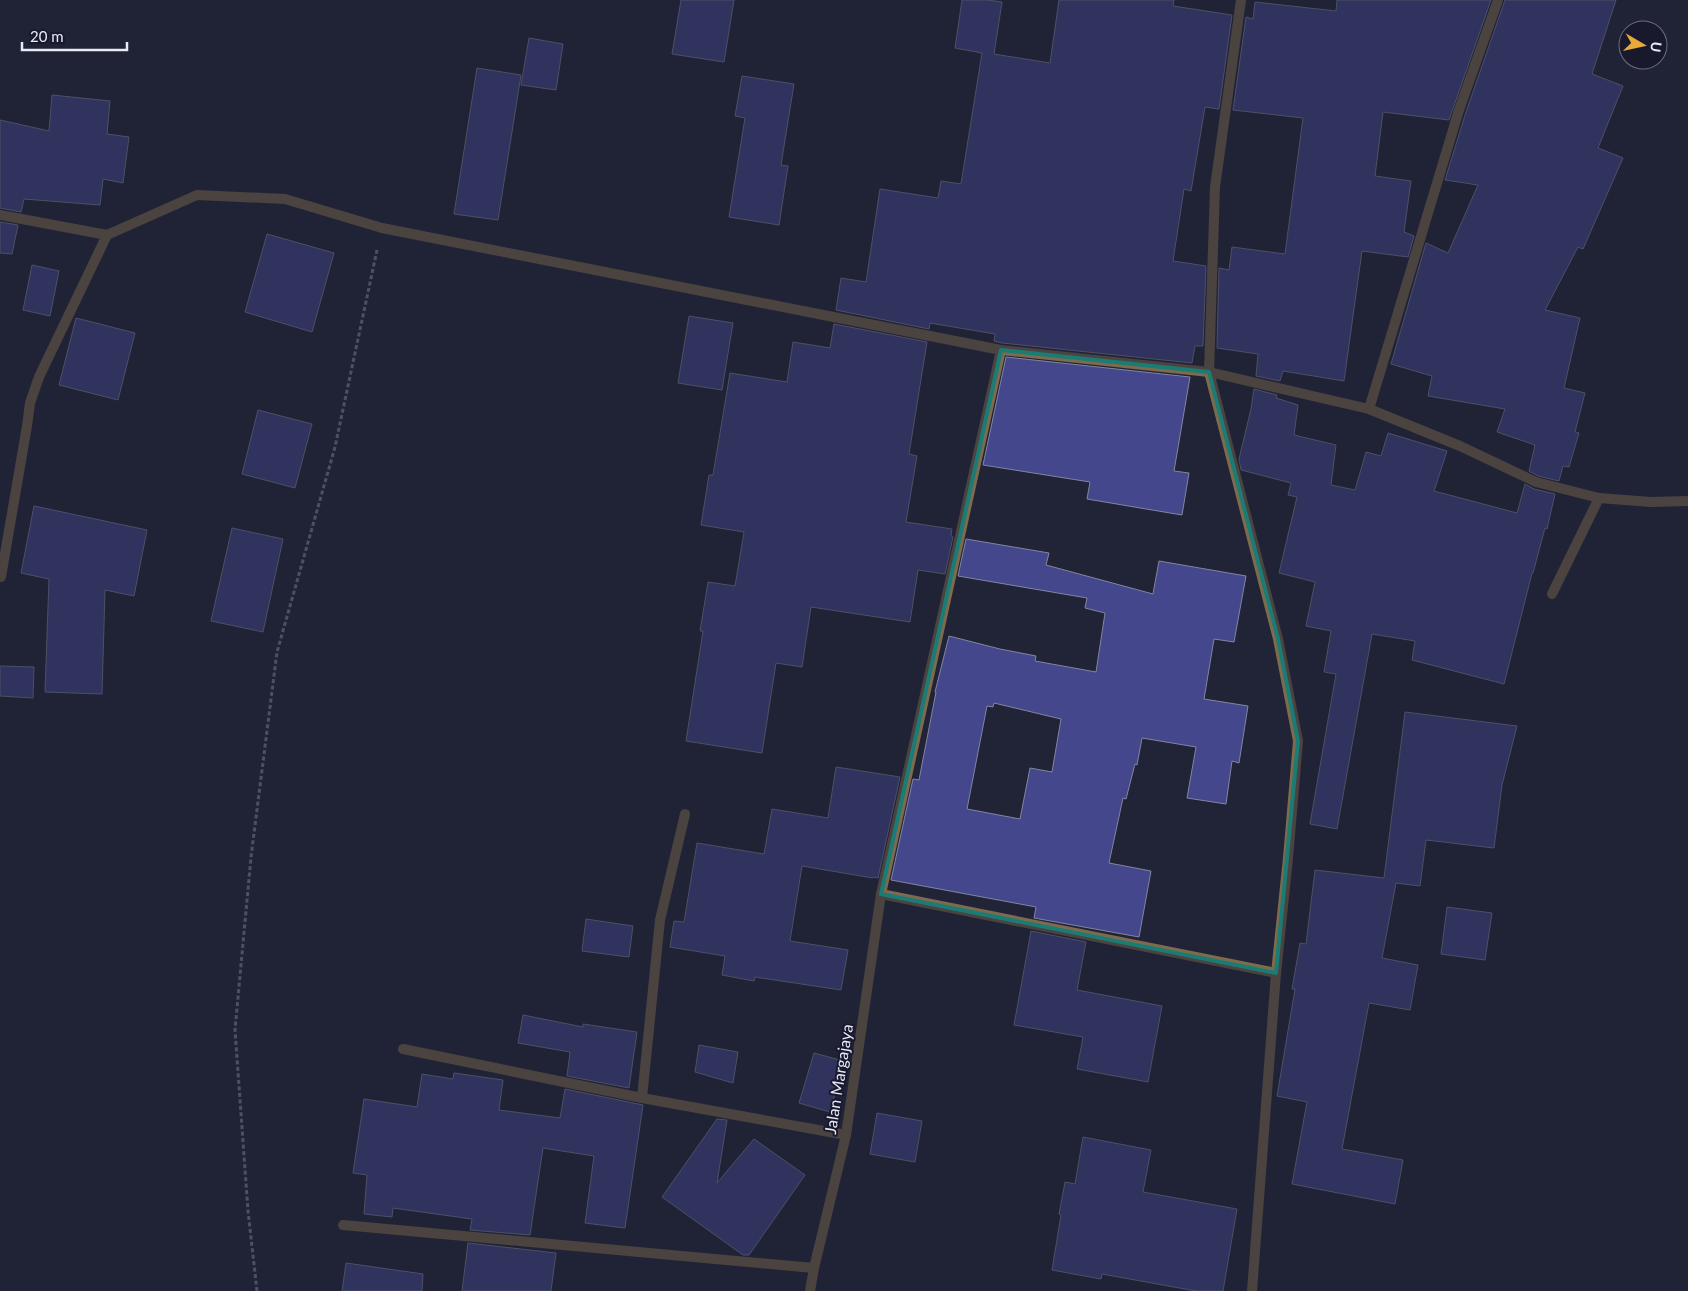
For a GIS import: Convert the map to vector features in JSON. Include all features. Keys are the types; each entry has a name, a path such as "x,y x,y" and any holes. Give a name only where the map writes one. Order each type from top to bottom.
{"street":[{"path":"1241,0 1215,187 1209,372 1278,639 1298,741 1276,972 1252,1291"},
{"path":"1369,409 1459,110 1498,0"},
{"path":"0,215 107,235 198,195 284,199 382,228 1001,350 1209,372 1369,409 1460,446 1536,482 1599,498 1651,502 1688,501"},
{"path":"1,576 30,404 39,377 107,235"},
{"name":"Jalan Margajaya","path":"810,1291 846,1135 880,894 1001,350"},
{"path":"1552,594 1599,498"},
{"path":"642,1098 660,920 685,814"},
{"path":"880,894 1276,972"},
{"path":"403,1049 642,1098 846,1135"},
{"path":"343,1224 814,1268"}],"path":[{"path":"256,1291 248,1211 235,1030 251,857 277,652 335,446 382,228"}],"highlighted area":[{"path":"1001,350 1209,372 1278,639 1298,741 1276,973 881,894"}],"building":[{"path":"681,0 734,0 724,62 672,54"},
{"path":"962,0 1002,2 994,54 1050,63 1059,0 1174,0 1173,6 1232,15 1219,109 1205,107 1191,191 1184,189 1173,261 1206,266 1203,346 1195,346 1192,363 1002,343 994,341 995,334 930,323 929,329 836,310 841,278 866,282 880,189 938,198 941,181 961,184 982,53 955,48"},
{"path":"1337,0 1491,0 1449,120 1383,112 1375,176 1411,181 1404,232 1414,236 1408,257 1362,251 1344,381 1283,371 1280,381 1256,376 1258,354 1217,348 1219,268 1229,270 1232,247 1285,254 1303,118 1233,110 1246,17 1253,19 1255,2 1336,11"},
{"path":"1505,0 1616,0 1592,74 1623,86 1598,148 1623,158 1583,249 1578,247 1545,310 1580,318 1564,388 1585,393 1575,432 1579,433 1569,467 1563,466 1559,481 1538,476 1529,471 1535,445 1497,432 1505,409 1428,396 1432,376 1391,364 1426,243 1448,253 1478,185 1445,180 1466,112"},
{"path":"529,38 563,44 556,90 521,85"},
{"path":"477,68 521,75 498,220 454,214"},
{"path":"742,76 794,84 781,165 788,166 779,225 729,217 745,118 735,116"},
{"path":"52,95 110,101 107,134 129,137 123,183 103,179 100,205 24,199 21,212 0,208 0,120 49,131"},
{"path":"0,222 18,225 12,254 0,253"},
{"path":"267,234 334,253 312,332 245,312"},
{"path":"32,265 59,271 50,316 23,310"},
{"path":"689,316 733,323 722,390 678,383"},
{"path":"76,318 135,333 118,400 59,385"},
{"path":"834,324 927,342 909,454 917,456 906,522 952,529 951,536 953,537 945,574 918,570 910,622 811,607 802,667 776,663 762,753 686,741 703,631 700,631 708,582 735,586 744,532 701,525 709,475 713,475 730,373 787,382 793,342 830,348"},
{"path":"1006,357 1190,377 1174,471 1189,473 1182,515 1087,499 1090,482 983,465"},
{"path":"1254,389 1277,395 1276,398 1298,405 1294,435 1336,445 1331,485 1355,490 1366,452 1381,456 1388,433 1447,451 1434,491 1517,513 1525,484 1534,489 1555,494 1547,529 1545,528 1532,573 1504,684 1412,660 1415,641 1372,634 1337,829 1310,824 1336,674 1324,672 1331,631 1306,626 1315,582 1279,573 1297,497 1288,495 1291,483 1241,470 1239,459"},
{"path":"258,410 312,424 295,488 242,474"},
{"path":"34,506 147,530 134,596 105,590 102,694 45,692 49,579 21,573"},
{"path":"232,528 283,539 263,632 211,621"},
{"path":"966,539 1049,553 1046,565 1153,594 1159,561 1246,576 1234,642 1214,639 1204,699 1248,706 1239,763 1232,761 1226,804 1187,798 1196,747 1142,738 1137,765 1135,764 1126,799 1123,798 1109,863 1151,871 1139,937 1034,918 1036,907 891,880 913,779 919,780 935,692 949,636 1036,656 1035,661 1096,672 1105,613 1085,608 1087,598 958,576","holes":["994,703 1061,719 1052,772 1030,768 1020,819 967,809 987,706 993,707"]},
{"path":"0,666 34,667 33,698 0,696"},
{"path":"1405,712 1517,726 1502,785 1494,848 1426,840 1420,886 1396,883 1382,958 1418,965 1410,1010 1369,1003 1342,1149 1403,1160 1395,1204 1292,1184 1307,1102 1277,1096 1295,989 1292,989 1300,943 1306,944 1315,870 1384,878"},
{"path":"836,767 900,777 878,878 802,866 790,941 848,950 841,990 755,977 754,981 722,975 725,956 670,947 674,921 684,922 697,843 764,854 772,809 828,818"},
{"path":"1447,907 1492,913 1485,960 1441,954"},
{"path":"586,919 633,926 629,957 582,951"},
{"path":"1031,931 1086,942 1077,990 1162,1006 1148,1082 1077,1069 1083,1037 1014,1025"},
{"path":"523,1015 583,1027 583,1024 637,1032 629,1088 567,1076 570,1052 518,1043"},
{"path":"699,1045 738,1052 733,1083 695,1072"},
{"path":"814,1053 844,1061 830,1112 799,1103"},
{"path":"454,1073 503,1080 499,1110 560,1118 565,1089 643,1105 625,1228 585,1223 594,1156 543,1148 530,1235 470,1230 472,1219 393,1208 392,1217 364,1214 367,1175 353,1173 364,1099 417,1107 422,1074 453,1079"},
{"path":"877,1113 922,1121 915,1162 870,1154"},
{"path":"717,1119 727,1120 717,1183 754,1139 805,1175 749,1255 743,1255 662,1197"},
{"path":"1083,1137 1151,1150 1143,1192 1237,1209 1223,1291 1196,1291 1102,1274 1101,1279 1052,1270 1065,1182 1075,1184"},
{"path":"468,1243 556,1253 551,1291 462,1291"},
{"path":"346,1263 423,1274 422,1291 342,1291"}]}
